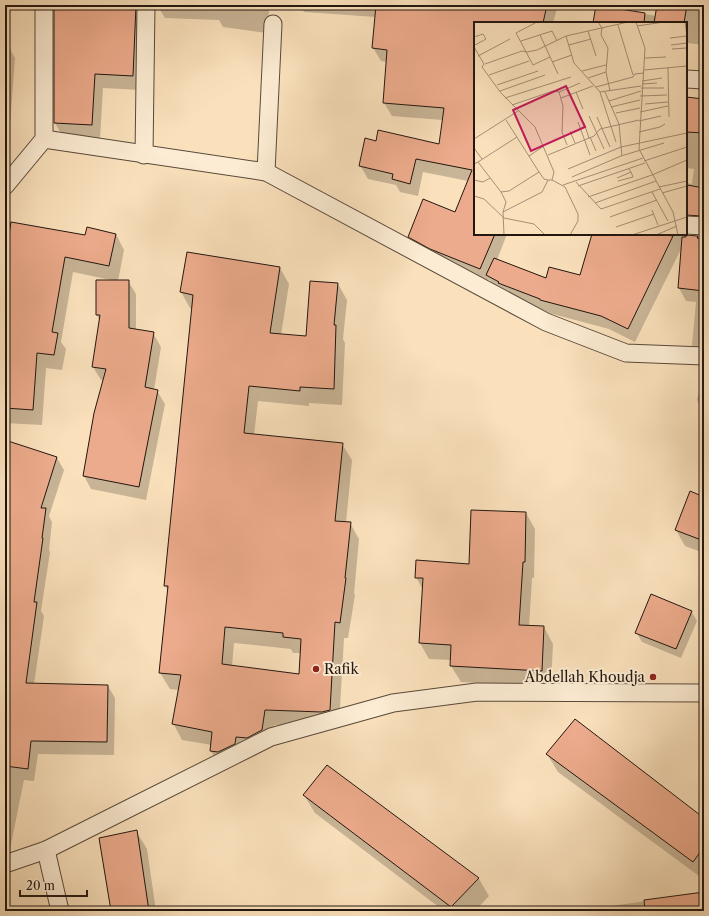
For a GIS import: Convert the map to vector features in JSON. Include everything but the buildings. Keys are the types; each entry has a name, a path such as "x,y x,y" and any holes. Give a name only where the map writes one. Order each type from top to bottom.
{"street":[{"path":"5,186 44,139 44,5"},
{"path":"144,154 146,5"},
{"path":"266,172 273,24"},
{"path":"687,78 704,80"},
{"path":"44,139 266,172 546,322 626,353 704,356"},
{"path":"687,225 704,226"},
{"path":"5,864 46,850 272,737 393,703 477,692 704,693"},
{"path":"46,850 60,911"}],"place":[{"name":"Rafik","path":"316,669"},
{"name":"Abdellah Khoudja","path":"653,677"}]}
